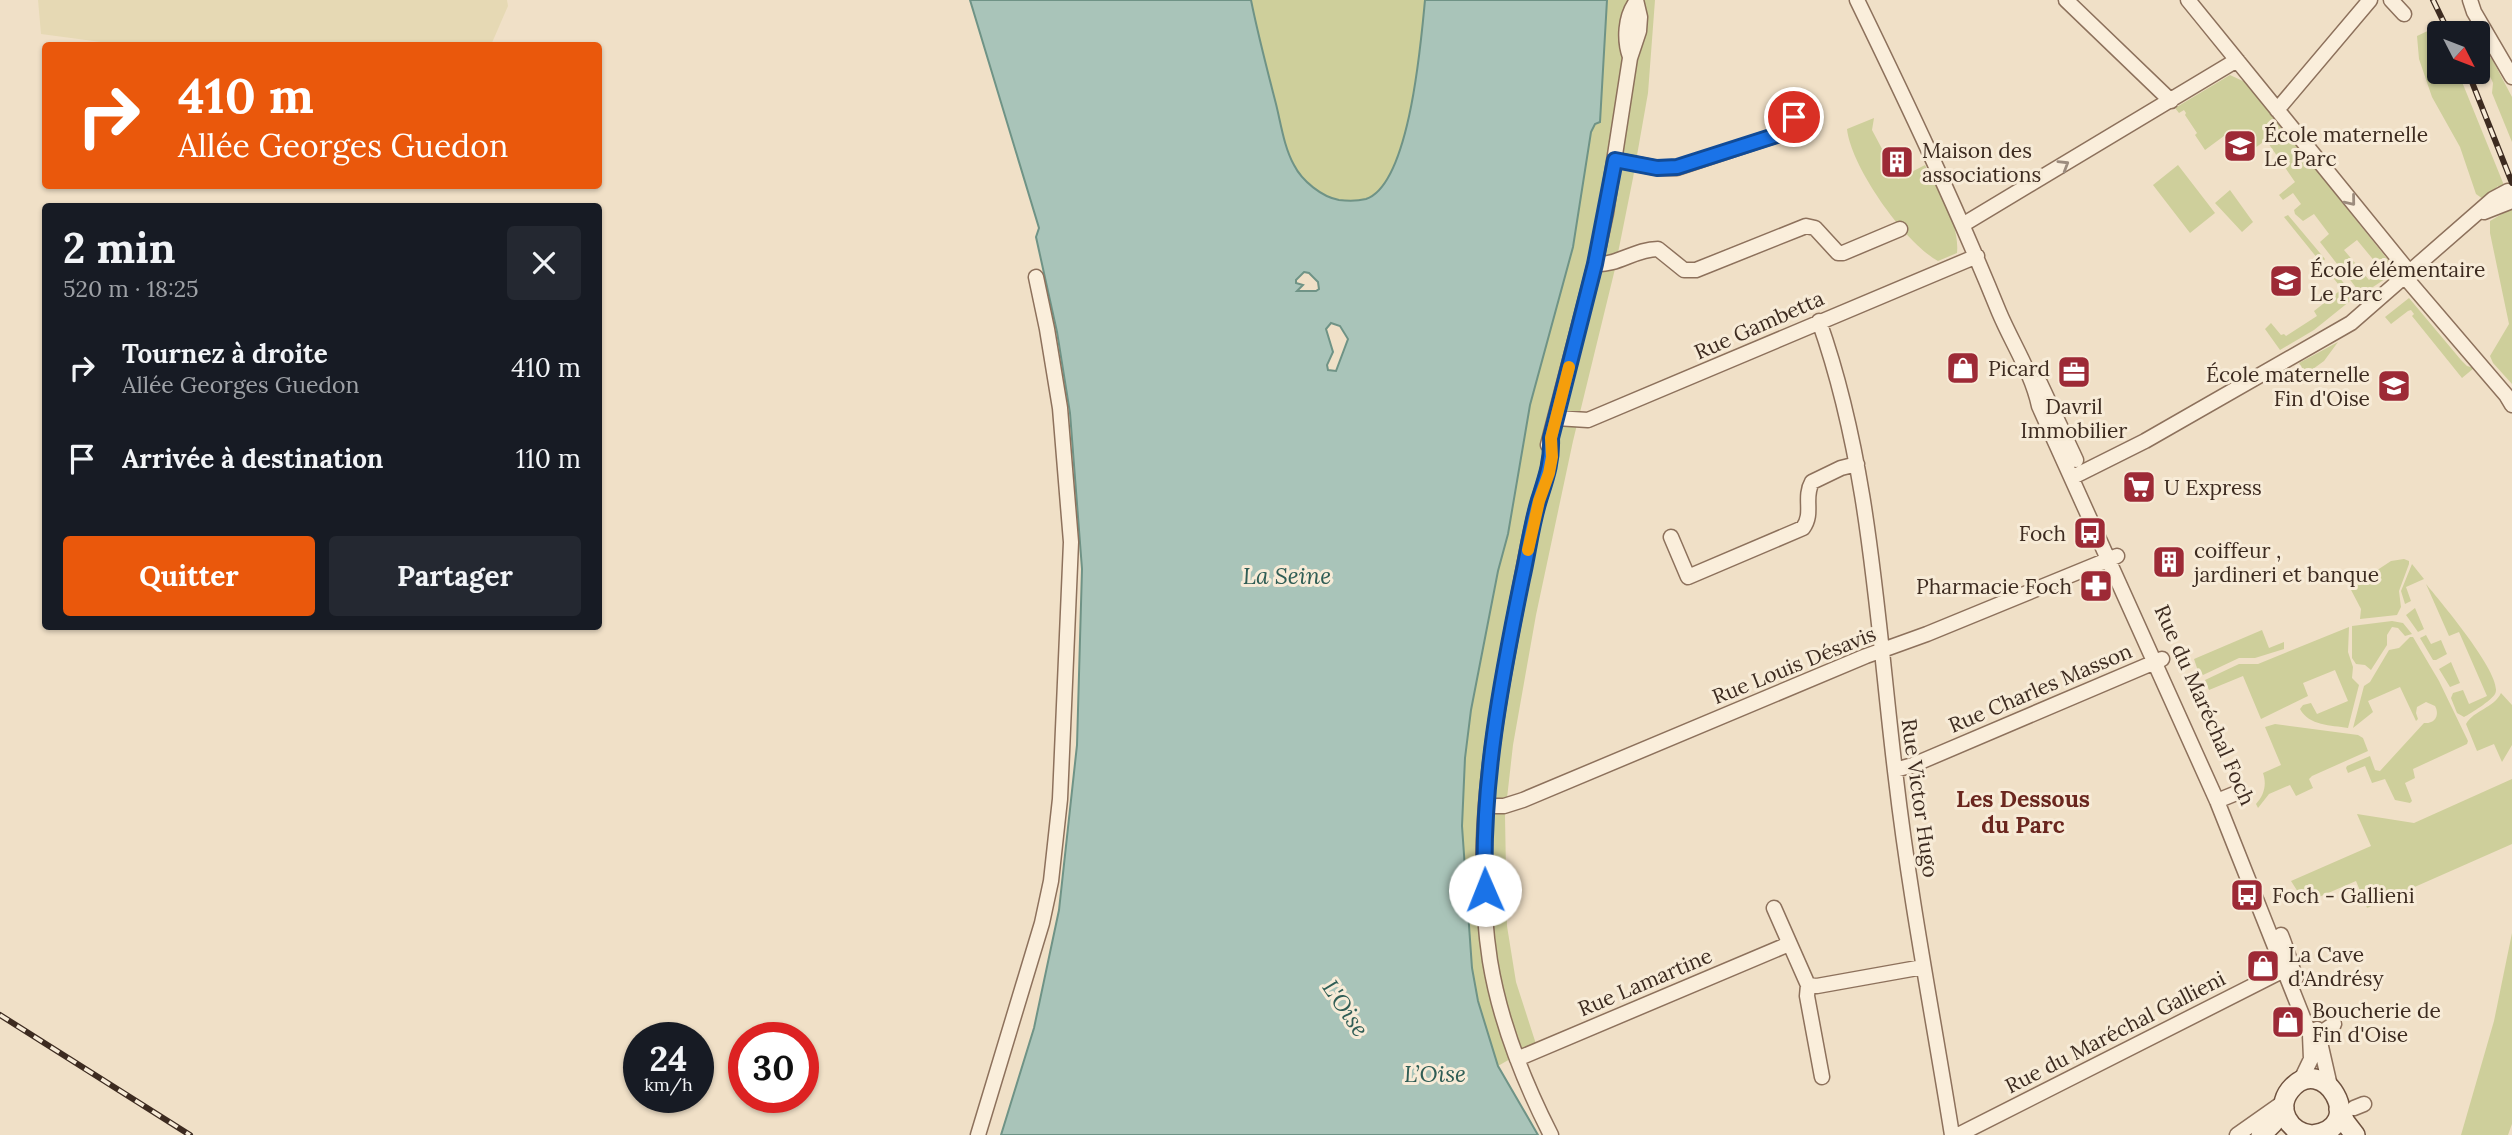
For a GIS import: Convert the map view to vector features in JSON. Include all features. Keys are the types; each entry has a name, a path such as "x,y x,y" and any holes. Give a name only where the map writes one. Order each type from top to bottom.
{"main road":[{"path":"2261,1135 2284,1105 2290,1090 2300,1082 2316,1080 2330,1086 2337,1097 2353,1107"},
{"path":"2284,1105 2289,1124 2316,1134"},
{"path":"2275,1135 2316,1134 2353,1107"},
{"path":"2353,1107 2345,1122 2355,1135"}],"street":[{"name":"Rue du Maréchal Foch","path":"1857,0 1964,224 2039,406 2077,475 2290,956 2287,969 2310,1035 2311,1059 2300,1082"},
{"path":"2066,0 2171,101"},
{"path":"2188,0 2512,405"},
{"path":"2277,110 2370,0"},
{"path":"2391,0 2404,13"},
{"path":"2470,0 2474,12 2512,77"},
{"path":"1551,1135 1517,1059 1504,1020 1490,960 1484,867 1486,806 1508,650 1539,501 1552,457 1551,438 1595,264 1615,160 1630,58 1639,31 1640,17 1636,1"},
{"path":"1964,224 2237,60"},
{"path":"1615,160 1657,168 1677,167 1777,135"},
{"path":"2077,475 2152,437 2335,334 2360,316 2473,218 2510,196"},
{"path":"1595,264 1608,264 1643,250 1658,249 1684,270 1696,271 1806,226 1815,228 1838,253 1900,229"},
{"name":"Rue Gambetta","path":"1556,418 1588,420 1977,256"},
{"path":"979,1133 1042,923 1051,881 1060,799 1071,542 1060,408 1047,328 1035,276"},
{"name":"Rue Victor Hugo","path":"1819,321 1857,464 1868,521 1895,770 1923,967 1952,1135"},
{"path":"1671,537 1688,577 1803,528 1810,516 1808,493 1812,482 1841,468 1857,464"},
{"name":"Rue Louis Désavis","path":"1486,806 1504,806 1523,800 2113,557"},
{"name":"Rue Charles Masson","path":"1895,770 1913,765 2159,660"},
{"path":"2220,800 2239,792"},
{"path":"1774,908 1808,985 1807,996 1822,1077"},
{"name":"Rue Lamartine","path":"1517,1059 1789,944"},
{"path":"1808,985 1817,986 1923,967"},
{"name":"Rue du Maréchal Foch","path":"2287,969 2319,1034 2330,1086"},
{"name":"Rue du Maréchal Gallieni","path":"1958,1135 2287,969"},
{"path":"2319,1034 2334,1024"},
{"path":"2237,1135 2284,1105"}],"shaded area":[{"path":"38,0 507,0 508,6 492,42 101,42 41,34"}],"green space":[{"path":"1251,0 1425,0 1416,77 1403,140 1393,167 1381,188 1366,199 1342,200 1326,196 1307,182 1294,165 1283,135"},
{"path":"1607,0 1655,0 1648,93 1614,273 1573,441 1536,615 1513,745 1505,816 1507,926 1516,982 1536,1044 1498,1066 1478,1001 1472,968 1462,826 1465,758 1471,710 1498,571 1508,534 1530,405 1573,247 1591,132 1595,124 1600,122"},
{"path":"2427,31 2427,82 2419,59 2417,36"},
{"path":"2490,58 2512,97 2512,142 2492,93 2493,83 2490,76"},
{"path":"2230,75 2247,83 2392,265 2391,275 2360,293 2348,277 2358,267 2369,280 2381,269 2357,240 2344,250 2355,263 2346,270 2341,269 2320,242 2329,234 2314,214 2303,221 2295,214 2294,210 2301,204 2293,193 2283,200 2279,195 2295,182 2266,140 2241,158 2238,153 2255,141 2248,132 2235,141 2228,133 2205,150 2184,110 2179,113 2175,108"},
{"path":"2428,84 2463,84 2512,205 2512,384 2490,356 2509,324 2490,233 2490,221 2507,211 2498,186 2483,199 2476,194 2460,147"},
{"path":"1874,118 1872,130 1898,179 1925,165 1952,219 1957,253 1938,261 1925,252 1896,221 1869,183 1858,163 1847,129"},
{"path":"2178,165 2215,213 2190,233 2153,185"},
{"path":"2230,190 2253,222 2242,232 2215,203"},
{"path":"2288,215 2325,259 2322,264 2284,217"},
{"path":"2328,268 2334,271 2355,297 2314,330 2280,350 2265,329 2271,323 2281,335 2286,336 2317,316 2314,311 2342,289"},
{"path":"2409,298 2461,360 2474,368 2462,378 2412,316 2414,314 2411,310 2391,324 2385,317"},
{"path":"2338,342 2324,361 2306,374 2299,363"},
{"path":"2391,561 2409,561 2409,564 2399,591 2401,607 2397,615 2360,619 2361,609 2350,588"},
{"path":"2412,564 2424,579 2406,587 2411,601 2405,604 2401,591"},
{"path":"2426,584 2481,656 2495,685 2493,697 2464,717 2457,713 2451,698 2453,693 2463,690 2469,704 2487,696 2459,632 2449,636"},
{"path":"2415,608 2424,629 2418,632 2406,615"},
{"path":"2392,621 2403,623 2412,634 2405,636 2398,628 2392,627 2387,635 2387,645 2371,670 2365,665 2356,664 2352,658 2352,626"},
{"path":"2349,627 2348,652 2353,667 2352,678 2359,685 2348,728 2315,722 2300,709 2311,703 2317,714 2348,701 2335,670 2303,683 2308,696 2261,719 2243,676 2209,690 2205,680 2239,664 2258,664"},
{"path":"2262,630 2269,648 2284,642 2284,649 2255,658 2239,658 2203,675 2198,671 2194,659"},
{"path":"2426,635 2431,644 2441,640 2447,654 2433,660 2420,638"},
{"path":"2413,637 2439,681 2468,741 2467,744 2413,769 2415,778 2405,783 2412,801 2410,803 2395,800 2385,779 2372,783 2365,766 2348,773 2346,768 2370,756 2375,770 2380,771 2424,723 2435,718 2435,706 2426,702 2417,707 2416,721 2400,687 2368,701 2373,712 2353,728 2364,686 2370,682 2389,650 2399,648"},
{"path":"2451,662 2460,683 2450,687 2439,669"},
{"path":"2501,693 2512,705 2512,745 2502,762 2494,744 2477,751 2466,724"},
{"path":"2275,724 2358,735 2363,738 2368,751 2312,776 2309,779 2313,788 2296,796 2290,785 2269,794 2258,808 2256,804 2265,786 2263,773 2281,765 2265,727"},
{"path":"2512,779 2512,844 2367,908 2356,881 2305,903 2291,881 2371,846 2357,814 2414,823"},
{"path":"2512,933 2512,1124 2508,1135 2461,1135 2494,1021"}],"water":[{"name":"La Seine","path":"970,0 1251,0 1283,135 1291,158 1302,177 1313,187 1326,196 1349,201 1366,199 1381,188 1393,167 1410,109 1425,0 1607,0 1600,122 1595,124 1591,132 1573,247 1530,405 1508,534 1498,571 1471,710 1465,758 1462,826 1472,968 1478,1001 1498,1066 1538,1135 1001,1135 1034,1028 1059,910 1077,745 1082,569 1070,413 1057,332 1036,237 1039,228","holes":["1304,272 1318,282 1319,289 1297,291 1303,285 1296,283 1296,280","1331,323 1340,326 1348,339 1336,371 1328,370 1327,365 1333,352 1326,329"]}],"railway":[{"path":"2433,0 2443,21"},
{"path":"2473,84 2512,183"},
{"path":"0,1015 190,1135"}],"slow traffic":[{"path":"1528,550 1539,501 1549,473 1551,438 1569,367"}],"place":[{"name":"École maternelle Le Parc","path":"2240,146"},
{"name":"Maison des associations","path":"1897,162"},
{"name":"École élémentaire Le Parc","path":"2286,281"},
{"name":"Picard","path":"1963,368"},
{"name":"Davril Immobilier","path":"2074,372"},
{"name":"École maternelle Fin d'Oise","path":"2394,386"},
{"name":"U Express","path":"2139,487"},
{"name":"Foch","path":"2090,533"},
{"name":"coiffeur , jardineri et banque","path":"2169,562"},
{"name":"Pharmacie Foch","path":"2096,586"},
{"name":"Foch - Gallieni","path":"2247,895"},
{"name":"La Cave d'Andrésy","path":"2263,966"},
{"name":"Boucherie de Fin d'Oise","path":"2288,1022"}],"district":[{"name":"Les Dessous du Parc","path":"2023,811"}],"route":[{"path":"1485,890 1487,788 1508,650 1539,501 1549,473 1551,438 1595,264 1615,160 1657,168 1677,167 1777,135 1782,123 1794,117"}],"water label":[{"name":"L'Oise","path":"1346,1008"},
{"name":"L’Oise","path":"1435,1073"}]}
